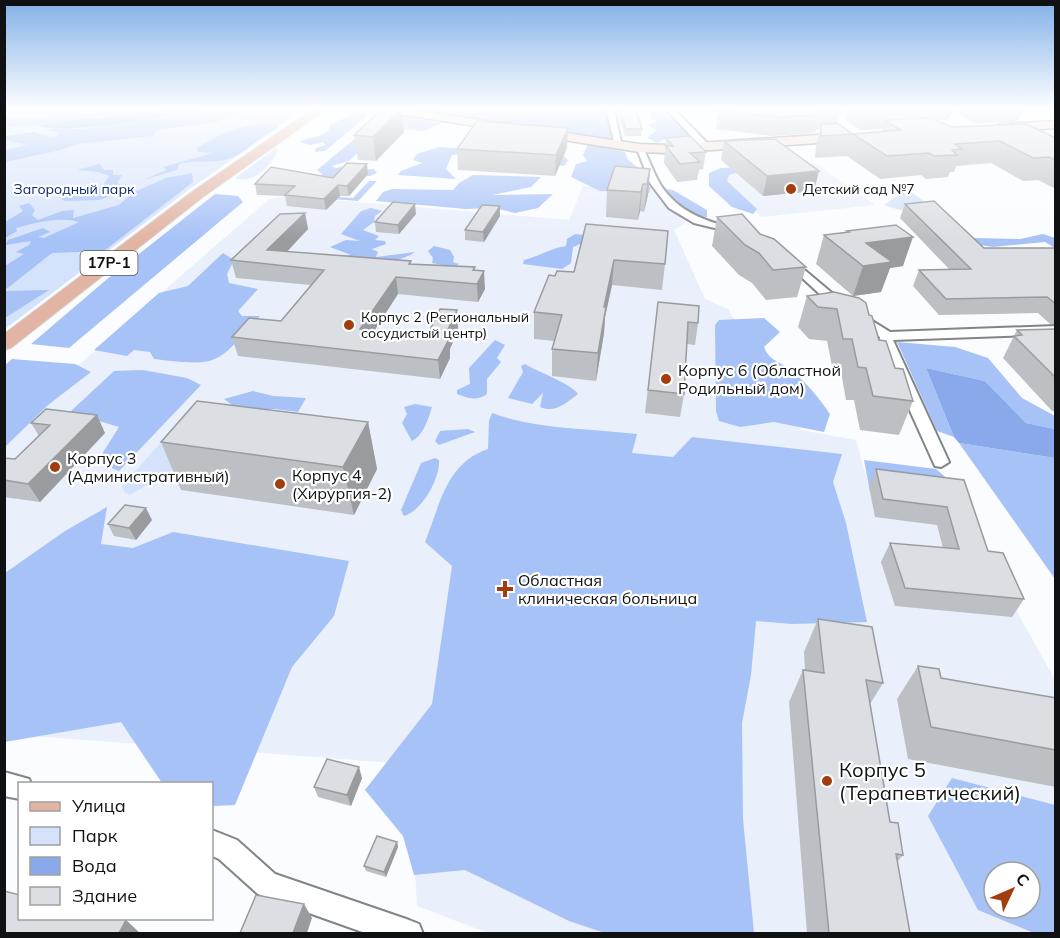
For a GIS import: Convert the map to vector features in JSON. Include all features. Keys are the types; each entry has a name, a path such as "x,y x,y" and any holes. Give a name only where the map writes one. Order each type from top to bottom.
{"main road":[{"name":"17Р-1","path":"4,344 198,194 258,153"}],"street":[{"path":"641,153 663,199 703,225 746,235"},
{"path":"781,253 841,308 887,336 1056,330"},
{"path":"887,336 886,342 941,462"},
{"path":"213,843 228,849 267,885 408,933"}],"shaded area":[{"path":"5,153 48,153 5,162"},
{"path":"210,153 240,153 231,158 217,161 179,164 177,170 143,180 167,170 163,167 213,153"},
{"path":"338,153 358,153 349,161 331,166 336,168 350,165 359,170 374,169 377,173 370,176 345,174 322,196 353,198 369,181 377,181 358,201 294,196 307,181 323,175 317,170"},
{"path":"421,153 528,153 563,155 568,160 564,166 473,153 452,155 446,169 456,179 398,175 401,171 422,163 413,160"},
{"path":"584,153 625,153 628,160 643,171 643,181 651,188 649,193 600,191 571,177 576,164 587,161"},
{"name":"Детский сад №7","path":"815,163 875,205 762,217 713,172"},
{"path":"100,164 104,170 113,170 113,175 122,175 117,183 122,185 115,190 113,195 100,200 64,201 61,198 95,190 105,182 109,176 98,172 77,170"},
{"path":"762,166 729,175 727,181 757,209 753,214 732,207 709,186 709,173 721,168"},
{"path":"192,173 193,182 104,251 52,253 5,290 5,266 24,254 16,252 29,245 31,241 5,245 8,240 43,228 50,232 38,237 44,238 79,222 55,220 39,222 16,228 17,231 5,238 5,222 23,211 19,206 29,203 35,210 32,215 38,220 62,211 74,210 73,218 119,205 134,192 166,178"},
{"path":"473,175 541,177 531,187 492,195 553,194 538,208 515,213 494,208 466,209 376,201 383,192 392,189 453,190 459,183"},
{"name":"Областная клиническая больница","path":"583,186 655,190 686,223 674,230 705,299 728,309 801,430 856,440 869,487 954,498 1055,680 1055,933 488,933 417,906 409,764 5,734 4,430 268,200 284,196 569,220"},
{"path":"665,189 673,190 707,210 707,217 688,213 673,200"},
{"path":"215,194 238,196 243,202 69,348 31,344 106,280"},
{"path":"371,208 382,211 375,216 374,222 363,230 379,236 375,240 385,241 386,244 372,249 378,252 376,257 415,252 406,257 386,261 332,256 351,255 330,247 346,240 360,241 341,234 361,211"},
{"path":"575,234 584,235 590,240 573,247 571,263 562,269 523,264 524,260 566,246 567,239"},
{"path":"1043,234 1055,238 1055,248 1045,242 993,247 967,243 972,238 1020,239"},
{"path":"434,246 450,250 454,257 453,262 459,264 453,267 432,263 433,258 428,251"},
{"path":"223,253 234,260 227,274 229,283 258,289 238,311 242,316 260,316 225,353 205,362 193,362 154,359 150,352 134,350 127,356 94,350 159,293 188,286"},
{"path":"49,290 5,318 5,291"},
{"path":"764,318 780,332 764,347 766,352 772,359 788,368 803,381 830,414 824,432 774,422 740,427 719,421 716,411 715,325 719,320"},
{"path":"495,340 505,345 497,358 501,362 487,379 487,394 476,399 457,394 457,390 470,384 469,368"},
{"path":"897,342 955,347 988,358 1022,398 1055,416 1055,429 1026,423 985,381 926,368 954,437 937,431"},
{"path":"12,359 75,364 91,372 48,405 5,447 5,365"},
{"path":"525,364 562,382 578,394 551,409 540,407 543,393 532,404 508,398 523,372 521,366"},
{"path":"143,370 187,378 201,385 119,471 97,462 119,427 70,412 114,371"},
{"path":"253,391 273,396 306,398 298,412 275,409 239,410 224,399"},
{"path":"415,404 432,407 423,431 412,441 402,423 407,414 404,407"},
{"path":"492,413 545,426 637,434 632,453 673,457 692,437 842,454 833,482 846,523 867,622 792,624 756,621 751,675 742,723 743,819 754,933 605,933 569,921 465,870 414,875 403,836 365,790 432,704 452,566 425,542 440,500 454,475 474,455 488,449 489,421"},
{"path":"468,429 475,432 439,445 435,441 440,431"},
{"path":"959,443 1055,458 1055,579"},
{"path":"435,458 439,460 439,468 429,493 417,508 404,516 401,510 421,463"},
{"path":"864,460 936,469 956,486 869,487"},
{"path":"107,507 101,544 133,548 173,532 349,561 334,616 292,667 235,805 213,806 213,782 161,782 121,722 5,742 5,573 65,531"},
{"path":"952,778 1055,805 1055,933 1034,933 1002,920 1042,920 1042,860 982,860 982,912 978,910 928,816"}],"green space":[{"name":"Загородный парк","path":"5,153 242,153 191,188 5,329"},
{"path":"269,153 277,153 265,169 254,177 235,178"},
{"path":"907,189 932,207 900,210 884,205"},
{"path":"175,427 181,465 130,495 124,492 122,486"}],"water":[{"path":"926,368 985,381 1026,423 1055,429 1055,458 959,443 954,437"}],"building":[{"path":"519,153 557,153 556,155"},
{"path":"671,153 694,153 690,153 700,162 680,164"},
{"path":"738,153 794,153 819,171 767,176"},
{"path":"882,153 955,153 957,155 934,156 929,153 887,156"},
{"path":"1023,153 1056,153 1056,160 1049,157 1033,158"},
{"path":"347,163 367,164 347,186 338,185 324,199 285,195 295,186 255,184 271,167 333,178"},
{"path":"615,166 650,169 647,184 643,184 641,192 607,190"},
{"path":"934,201 984,248 1056,248 1056,304 1047,297 946,299 919,270 971,269 905,204"},
{"path":"393,202 415,204 398,225 375,222"},
{"path":"482,205 500,206 483,232 465,230"},
{"path":"305,213 267,250 411,261 409,264 475,267 473,270 484,271 477,284 396,277 360,329 427,336 440,309 457,310 444,338 449,339 438,360 232,337 249,318 281,321 324,270 231,260 280,214"},
{"path":"742,214 760,234 774,239 806,267 773,270 759,253 745,245 717,217"},
{"path":"586,224 668,231 665,264 614,260 604,307 606,307 598,353 552,349 562,315 534,312 549,275 555,276 557,271 574,272"},
{"path":"896,225 913,237 866,243 892,262 863,266 824,235 849,232 847,231"},
{"path":"834,292 859,298 866,303 879,340 886,341 895,368 903,369 913,401 873,396 866,368 858,367 852,339 843,339 837,309 818,307 807,296"},
{"name":"Корпус 6 (Областной Родильный дом)","path":"658,302 699,306 698,323 688,322 684,394 648,390"},
{"path":"1056,329 1056,378 1014,336 1022,335 1017,330"},
{"path":"197,401 368,422 343,467 161,442"},
{"path":"46,409 97,415 28,484 4,480 4,458 15,459 50,425 31,423"},
{"path":"876,469 964,480 988,551 1003,553 1024,599 905,588 890,543 959,549 947,507 883,499"},
{"path":"125,505 146,508 129,528 108,524"},
{"path":"818,619 872,627 883,683 866,680 890,822 898,823 903,855 896,854 910,933 829,933 803,670 824,673"},
{"path":"918,666 939,669 941,678 1056,698 1056,750 931,727"},
{"path":"327,759 359,767 347,795 314,787"},
{"path":"377,836 397,842 384,872 364,866"},
{"path":"4,891 18,894 18,920 126,920 119,933 4,933"},
{"path":"256,895 304,904 293,933 240,933"}],"place":[{"name":"Детский сад №7","path":"791,189"},
{"name":"Корпус 2 (Региональный сосудистый центр)","path":"349,325"},
{"name":"Корпус 6 (Областной Родильный дом)","path":"666,379"},
{"name":"Корпус 3 (Административный)","path":"55,467"},
{"name":"Корпус 4 (Хирургия-2)","path":"280,484"},
{"name":"Областная клиническая больница","path":"505,589"},
{"name":"Корпус 5 (Терапевтический)","path":"827,781"}]}
